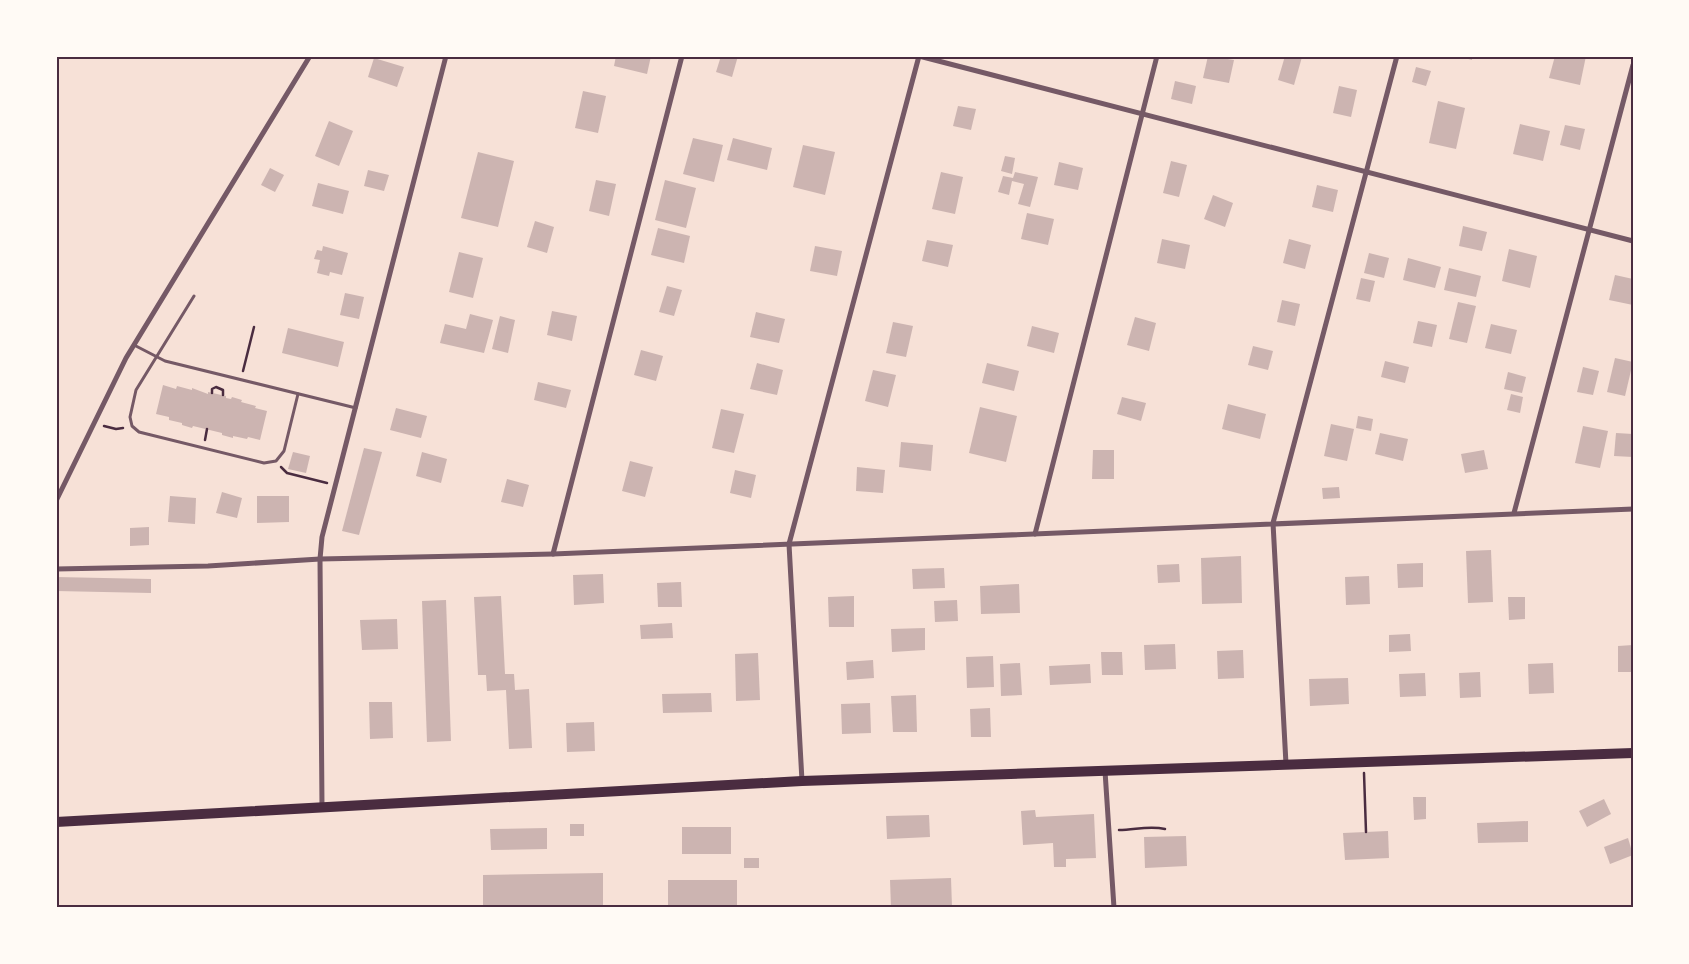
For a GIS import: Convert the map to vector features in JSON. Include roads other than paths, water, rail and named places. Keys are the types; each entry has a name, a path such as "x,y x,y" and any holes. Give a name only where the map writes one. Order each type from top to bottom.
{"main road":[{"path":"56,822 802,781 1633,753"}],"street":[{"path":"56,501 93,423 134,345 310,56"},
{"path":"322,807 320,559 322,537 446,56"},
{"path":"553,554 682,56"},
{"path":"802,781 789,544 919,56 1633,241"},
{"path":"1035,534 1157,56"},
{"path":"1286,764 1273,523 1397,56"},
{"path":"1514,513 1633,65"},
{"path":"56,569 208,566 320,559 553,554 1633,508"},
{"path":"1104,771 1114,908"}],"lane":[{"path":"194,296 136,390 130,417 132,426 139,432 264,463 276,461 284,451 298,394"},
{"path":"134,345 165,361 356,408"}]}
